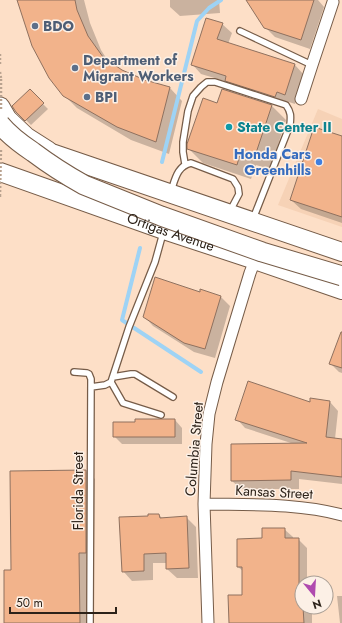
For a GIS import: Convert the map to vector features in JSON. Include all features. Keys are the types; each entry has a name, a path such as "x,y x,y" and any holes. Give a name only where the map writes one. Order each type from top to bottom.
{"highway":[{"path":"0,107 7,119 26,138 48,151"},
{"path":"0,124 6,131 61,172 84,185 161,216 255,249 342,276"}],"main road":[{"path":"0,137 48,151 342,252"},
{"name":"Ortigas Avenue","path":"0,172 164,230 342,290"}],"street":[{"path":"301,99 312,65 336,3"},
{"name":"Columbia Street","path":"208,623 204,504 206,444 209,414 230,338 255,260"},
{"name":"Kansas Street","path":"204,504 292,506 342,514"}],"lane":[{"path":"240,31 312,65"},
{"path":"185,164 183,142 188,111 193,96 207,82 215,82 286,105 291,115 290,125 252,222"},
{"path":"170,193 178,173 185,164 191,163 233,179 238,187 239,194 229,214"},
{"path":"161,415 123,403 112,380 129,328 155,262 164,230"},
{"name":"Florida Street","path":"74,372 87,373 91,377 90,623"},
{"path":"91,387 105,386 112,380 126,374 135,374 173,397"}],"path":[{"path":"0,53 0,64"},
{"path":"0,72 0,78"}],"shaded area":[{"name":"Honda Cars Greenhills","path":"318,109 342,119 342,227 278,205"}],"building":[{"path":"17,0 75,0 77,10 88,36 103,57 122,70 145,80 170,87 156,142 117,127 63,96 49,78 32,46"},
{"path":"246,0 314,0 301,40 264,28"},
{"path":"206,18 223,23 217,39 295,64 285,95 277,92 275,97 225,81 226,76 191,65"},
{"path":"30,89 44,103 25,121 12,106"},
{"name":"State Center II","path":"222,89 272,105 255,156 241,151 237,165 187,149 187,144 203,98 217,103"},
{"name":"Honda Cars Greenhills","path":"314,127 342,136 342,217 290,200"},
{"path":"155,277 200,292 200,289 221,296 205,349 184,343 143,317"},
{"path":"342,332 342,368 329,364"},
{"path":"248,381 310,402 310,398 330,401 326,437 342,439 342,477 291,471 291,480 231,481 231,444 307,443 235,420"},
{"path":"135,419 175,419 175,437 113,437 113,422 135,422"},
{"path":"86,470 86,553 79,553 80,623 4,623 4,570 11,570 10,471"},
{"path":"148,514 159,514 160,518 187,516 189,568 166,569 166,553 144,554 144,571 122,572 119,517 148,516"},
{"path":"262,528 285,528 285,538 299,538 299,575 294,575 294,615 304,615 304,623 229,623 228,595 242,595 242,567 237,567 237,539 262,538"}],"waterway":[{"path":"162,162 197,21 209,8 221,0"},
{"path":"140,248 122,320 201,372"}],"place":[{"name":"BDO","path":"35,26"},
{"name":"Department of Migrant Workers","path":"75,68"},
{"name":"BPI","path":"87,97"},
{"name":"State Center II","path":"229,127"},
{"name":"Honda Cars Greenhills","path":"319,162"}]}
